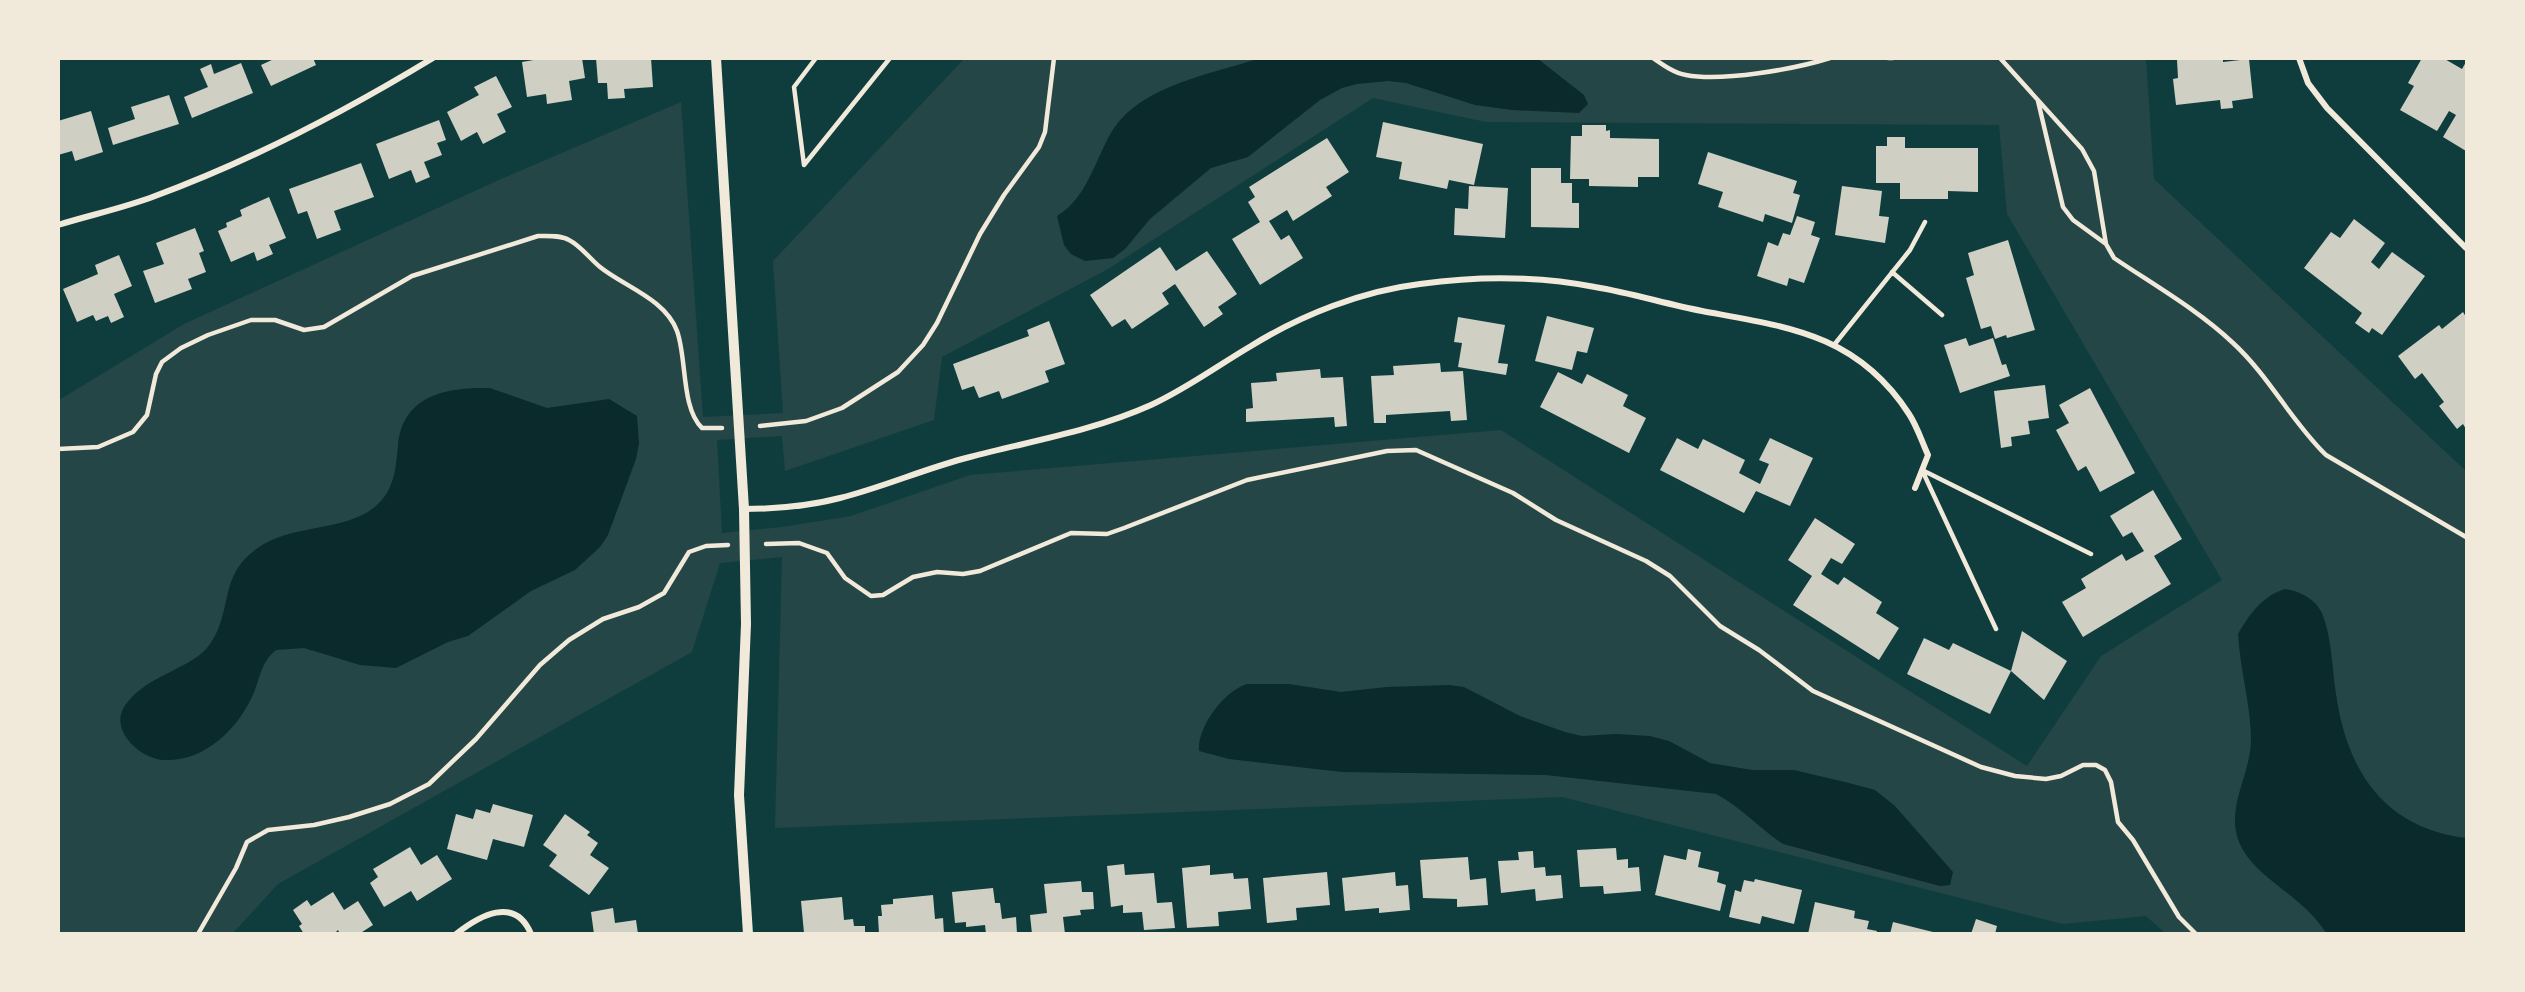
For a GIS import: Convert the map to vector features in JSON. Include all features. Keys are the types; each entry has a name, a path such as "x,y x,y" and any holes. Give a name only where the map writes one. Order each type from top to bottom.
{"street":[{"path":"58,225 153,197 255,156 353,106 433,58"},
{"path":"716,58 744,509 746,624 739,795 748,933"},
{"path":"2299,58 2308,83 2327,108 2466,248"},
{"path":"744,509 776,509 840,498 968,457 1094,426 1150,405 1203,378 1252,345 1305,317 1359,298 1418,284 1476,279 1535,279 1594,286 1815,335 1851,355 1884,382 1910,416 1928,455 1915,488"},
{"path":"456,933 476,919 495,912 514,915 524,921 531,933"}],"lane":[{"path":"816,58 794,87 804,165 890,58"},
{"path":"760,426 806,421 842,408 898,372 923,345 937,323 980,234 1039,147 1045,132 1054,58"},
{"path":"1653,58 1672,71 1697,76 1784,69 1830,58"},
{"path":"2000,58 2070,133 2094,171 2106,244 2114,258 2201,317 2233,343 2270,382 2313,443 2326,455 2466,537"},
{"path":"2038,99 2063,207 2073,220 2106,244"},
{"path":"1834,345 1910,250 1925,222"},
{"path":"58,449 98,447 133,432 147,415 156,374 162,362 181,348 208,335 252,320 275,320 304,330 324,327 412,276 538,236 557,236 572,241 602,269 656,304 672,320 680,340 685,379 696,422 702,428 722,428"},
{"path":"1892,272 1942,315"},
{"path":"766,544 799,543 827,553 846,578 860,590 871,596 883,595 913,577 937,572 963,574 980,571 1071,533 1107,534 1247,480 1387,451 1416,450 1513,493 1556,520 1646,561 1670,576 1720,626 1759,650 1813,691 1981,767 2003,773 2046,779 2061,776 2083,765 2097,765 2105,770 2111,782 2118,822 2133,840 2179,917 2196,933"},
{"path":"1922,470 2091,554"},
{"path":"1922,470 1996,628"},
{"path":"198,933 236,868 247,842 268,830 314,825 390,804 429,784 476,739 540,665 569,640 603,619 639,607 664,593 689,552 706,546 728,546"}],"shaded area":[{"path":"964,59 2146,59 2154,179 2466,471 2466,933 2165,933 2146,916 2063,924 1562,797 775,828 782,557 720,563 692,652 278,884 233,933 59,934 59,400 184,324 501,179 681,102 703,417 783,413 773,261","holes":["1373,98 1486,122 1999,125 2007,214 2222,580 2101,656 2027,766 1501,430 970,475 851,516 782,527 722,533 717,440 782,436 785,471 934,420 942,357 1108,269"]},
{"path":"1257,59 1538,59 1584,95 1588,104 1579,113 1512,110 1475,105 1406,83 1388,81 1342,88 1320,100 1248,157 1211,168 1150,219 1125,249 1113,258 1085,261 1071,254 1064,245 1057,216 1068,208 1084,188 1114,128 1127,113 1160,91"},
{"path":"490,388 547,408 609,399 637,416 639,443 636,459 608,535 600,547 575,570 531,591 468,636 448,642 396,668 360,665 304,648 276,650 265,663 255,690 237,721 218,741 195,755 177,760 164,760 145,754 129,741 123,732 121,723 121,714 126,704 146,685 193,660 210,644 218,631 232,578 249,555 264,544 278,538 339,523 366,513 384,498 391,484 402,428 408,415 429,397 443,392"},
{"path":"2285,589 2306,596 2322,613 2330,643 2341,722 2349,748 2360,771 2374,791 2392,808 2413,822 2437,832 2466,838 2466,933 2326,933 2306,909 2260,871 2243,850 2237,836 2236,808 2247,767 2251,739 2238,634 2263,601"},
{"path":"1247,684 1289,684 1341,692 1387,687 1449,685 1464,687 1520,716 1565,732 1582,736 1616,734 1650,736 1669,741 1710,763 1752,770 1794,770 1875,790 1895,806 1953,872 1950,885 1940,886 1783,844 1734,805 1716,794 1546,775 1342,772 1229,759 1199,751 1202,731 1214,711 1230,694"}],"building":[{"path":"276,58 313,58 316,65 271,86 261,65"},
{"path":"545,58 582,58 585,78 569,81 572,100 547,104 546,94 527,97 522,62"},
{"path":"596,58 651,58 653,87 624,89 625,98 608,99 607,83 598,83"},
{"path":"2223,58 2223,62 2249,59 2253,98 2232,101 2233,108 2221,109 2220,100 2176,105 2173,79 2178,78 2177,60"},
{"path":"2422,58 2443,58 2462,69 2466,62 2466,151 2443,137 2456,115 2449,111 2437,131 2400,110 2414,86 2408,83"},
{"path":"241,63 253,93 192,118 184,97 208,87 200,69 211,64 214,74"},
{"path":"496,76 512,107 497,114 506,132 483,144 477,132 461,141 447,112 479,95 474,87"},
{"path":"169,95 179,124 113,145 108,128 135,119 131,107"},
{"path":"91,111 103,152 75,161 72,151 58,155 58,121"},
{"path":"439,120 446,140 437,143 442,155 424,162 430,177 416,183 411,170 389,179 376,144"},
{"path":"1383,122 1483,144 1474,185 1449,180 1447,189 1399,179 1402,162 1376,157"},
{"path":"1582,125 1606,125 1606,131 1610,130 1610,138 1659,139 1659,177 1638,177 1638,187 1589,186 1589,179 1570,179 1571,136 1582,136"},
{"path":"1887,137 1905,137 1905,148 1978,148 1978,192 1948,191 1948,199 1900,199 1900,183 1876,183 1876,146 1887,146"},
{"path":"1327,138 1349,172 1326,187 1332,196 1293,221 1287,210 1269,221 1281,240 1289,235 1303,258 1260,285 1232,239 1260,222 1248,202 1255,197 1249,187"},
{"path":"1708,152 1797,181 1793,193 1800,195 1792,223 1765,214 1763,222 1718,207 1723,192 1698,184"},
{"path":"361,163 374,197 334,211 341,230 317,239 307,211 298,214 289,189"},
{"path":"1531,168 1561,168 1561,183 1572,183 1572,203 1579,203 1579,228 1531,227"},
{"path":"1469,186 1508,188 1505,238 1454,235 1455,208 1468,209"},
{"path":"1842,186 1882,191 1879,216 1889,217 1885,243 1835,235"},
{"path":"269,197 286,238 269,245 273,254 257,261 254,252 231,262 218,231 227,227 226,223 242,216 240,210"},
{"path":"1797,216 1815,222 1811,235 1820,238 1804,283 1789,278 1787,286 1757,276 1768,242 1778,246 1783,233 1790,235"},
{"path":"2354,219 2385,243 2371,262 2379,269 2392,252 2425,276 2382,335 2372,328 2369,333 2355,323 2362,313 2304,268 2331,232 2340,238"},
{"path":"195,228 204,251 199,253 206,272 188,279 192,289 155,303 143,271 164,264 156,243"},
{"path":"2008,240 2035,330 1995,339 1991,326 1981,329 1966,278 1974,275 1968,253"},
{"path":"1160,247 1176,271 1207,251 1237,294 1218,307 1223,314 1204,327 1175,284 1162,293 1169,304 1132,329 1125,319 1112,327 1090,295"},
{"path":"119,255 132,286 114,294 124,317 111,323 108,316 96,321 93,315 77,322 63,289 98,274 95,265"},
{"path":"2463,312 2466,317 2466,429 2463,424 2457,429 2439,406 2444,402 2422,373 2415,379 2398,356 2439,325 2442,329"},
{"path":"1547,316 1594,328 1587,353 1577,351 1572,370 1535,361"},
{"path":"1458,317 1505,325 1498,363 1508,364 1506,375 1458,367 1462,343 1454,342"},
{"path":"1049,321 1065,364 1045,371 1049,382 1002,399 999,391 979,398 974,386 962,390 953,364 1029,336 1027,330"},
{"path":"1966,338 1969,346 1993,338 2002,365 2006,364 2010,376 1960,393 1944,345"},
{"path":"1440,363 1441,372 1463,371 1467,420 1451,421 1450,411 1386,415 1386,423 1374,423 1371,376 1394,375 1393,366"},
{"path":"1320,369 1321,378 1343,377 1347,426 1335,427 1334,417 1246,422 1246,409 1253,408 1251,383 1277,381 1276,373"},
{"path":"1558,372 1582,384 1587,374 1628,395 1623,406 1646,418 1629,453 1540,407"},
{"path":"2045,385 2049,418 2028,421 2030,434 2011,437 2012,446 2001,448 1994,391"},
{"path":"2090,388 2135,473 2100,492 2086,466 2078,471 2056,430 2069,423 2059,405"},
{"path":"1677,438 1698,449 1703,439 1745,460 1739,473 1760,484 1769,464 1759,460 1770,438 1813,458 1790,506 1756,491 1744,513 1660,470"},
{"path":"2153,490 2182,539 2154,556 2171,584 2083,637 2062,602 2086,588 2081,579 2122,554 2126,561 2144,551 2132,532 2123,537 2110,516"},
{"path":"1815,518 1855,544 1842,564 1831,558 1821,574 1838,585 1844,577 1882,602 1876,613 1899,628 1879,660 1793,605 1812,576 1788,560"},
{"path":"2022,631 2067,661 2044,700 2011,671"},
{"path":"1924,638 1949,650 1953,643 2011,671 1990,714 1907,674"},
{"path":"493,804 533,815 524,847 493,839 487,860 447,849 456,814 473,819 476,809 490,813"},
{"path":"565,814 590,832 587,835 598,843 590,855 609,868 589,895 549,866 557,855 543,845"},
{"path":"410,847 421,865 437,855 452,879 417,901 411,891 384,907 370,883 378,877 373,869"},
{"path":"1616,848 1617,860 1628,859 1628,868 1639,867 1641,891 1604,894 1603,886 1580,887 1577,850"},
{"path":"1688,849 1701,852 1698,867 1719,872 1717,882 1726,885 1720,911 1655,895 1664,855 1686,860"},
{"path":"1533,851 1534,868 1545,867 1546,876 1561,875 1563,898 1536,901 1535,889 1501,893 1498,861 1519,860 1518,852"},
{"path":"1468,857 1470,880 1486,878 1488,905 1457,907 1457,899 1423,898 1420,860"},
{"path":"1124,864 1125,875 1154,873 1157,903 1172,902 1175,928 1144,930 1142,912 1123,913 1123,905 1111,907 1107,866"},
{"path":"1210,865 1210,875 1233,873 1234,879 1248,878 1251,909 1218,912 1219,926 1187,928 1182,868"},
{"path":"1327,872 1330,905 1296,908 1297,920 1267,923 1263,878"},
{"path":"1395,872 1396,886 1408,885 1410,910 1379,913 1379,908 1345,911 1342,878"},
{"path":"1755,879 1802,890 1794,924 1762,916 1760,924 1729,917 1735,890 1741,892 1744,880 1754,882"},
{"path":"1081,881 1082,892 1093,892 1094,909 1080,910 1081,915 1063,917 1065,934 1032,934 1030,915 1047,913 1044,884"},
{"path":"993,888 995,903 1000,903 1002,919 1016,917 1017,934 986,934 985,925 966,927 966,922 955,923 952,892"},
{"path":"333,892 344,910 358,901 373,925 359,934 340,934 338,930 334,934 304,934 299,926 302,924 293,910 307,900 311,906"},
{"path":"933,895 935,919 943,918 944,934 879,934 878,916 882,916 881,905 893,904 893,899"},
{"path":"842,897 844,920 853,919 854,926 865,926 865,934 804,933 801,901"},
{"path":"1815,902 1855,911 1854,918 1869,921 1867,929 1877,931 1876,934 1808,934"},
{"path":"613,908 615,923 636,920 638,934 594,934 591,912"},
{"path":"1976,919 1997,926 1995,934 1971,934"},
{"path":"1893,922 1937,933 1937,934 1890,934"}]}
